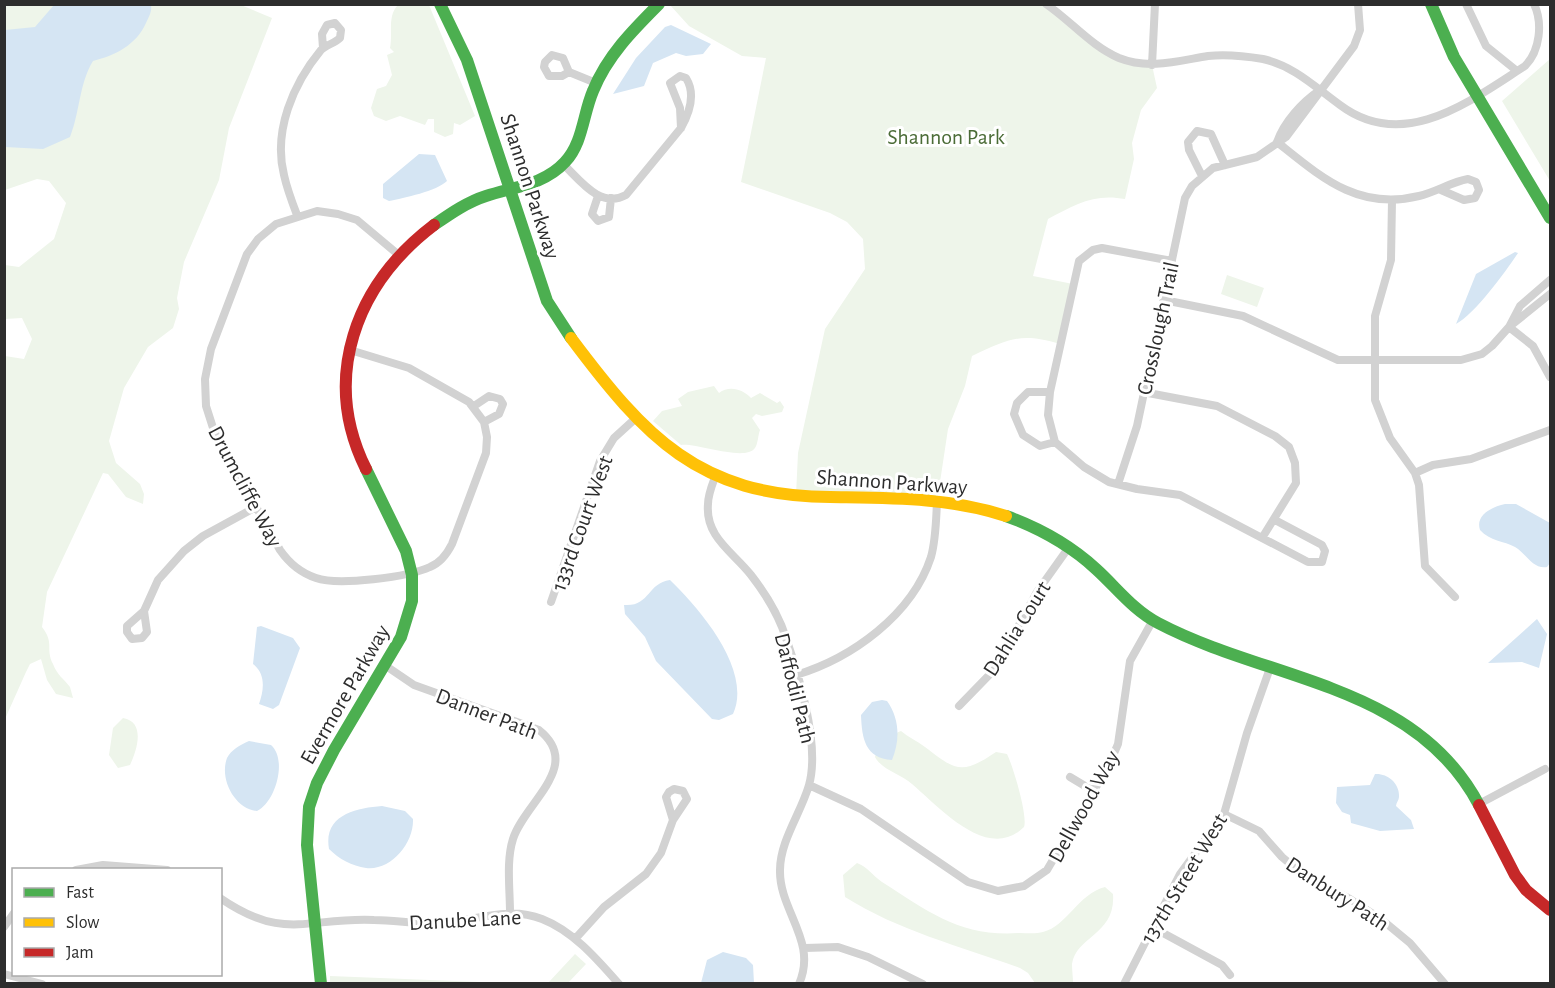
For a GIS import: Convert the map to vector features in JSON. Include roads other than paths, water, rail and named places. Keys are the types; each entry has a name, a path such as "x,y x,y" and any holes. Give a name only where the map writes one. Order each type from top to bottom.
{"street":[{"name":"Shannon Parkway","path":"440,4 467,60 547,301 561,326 636,418 672,452 715,477 744,488 777,494 937,502 975,507 1015,519 1048,533 1069,547 1126,600 1153,620 1187,638 1358,700 1419,732 1453,764 1478,805 1515,875 1526,890 1551,910"},
{"name":"Evermore Parkway","path":"321,984 307,838 309,806 321,776 402,638 412,601 412,572 404,543 359,459 352,440 344,397 350,350 363,313 400,256 427,229 450,213 484,196 535,182 563,164 578,141 596,84 624,39 659,4"},
{"path":"1046,4 1106,52 1129,61 1152,65 1209,56 1249,56 1281,65 1314,83 1350,112 1374,122 1392,125 1428,121 1477,96 1530,61 1536,49 1538,31 1534,4"},
{"path":"1152,65 1155,4"},
{"name":"Crosslough Trail","path":"1118,484 1137,426 1185,198 1202,176 1225,165 1257,157 1277,142 1281,131 1308,98 1320,90 1357,40 1361,24 1358,4"},
{"path":"1431,4 1447,45 1551,218"},
{"path":"1466,4 1486,46 1517,71"},
{"path":"297,215 284,175 282,129 291,99 323,48"},
{"path":"570,72 596,84"},
{"path":"563,164 598,196 611,198 626,195 681,128 688,111 691,93 686,78 680,76 670,83 680,108 681,128"},
{"path":"1202,176 1189,150 1188,142 1197,131 1211,134 1225,165"},
{"path":"1277,142 1310,170 1334,185 1365,196 1392,200 1441,190"},
{"path":"598,196 592,214 598,221 609,217 611,198"},
{"path":"1392,200 1392,254 1375,316 1374,362 1377,409 1390,438 1415,473 1421,494 1425,566 1455,597"},
{"name":"Drumcliffe Way","path":"400,256 366,226 348,216 317,211 297,215 276,224 251,246 211,349 205,379 206,406 214,430 287,560 316,579 352,581 430,567 449,550 486,453 487,437 483,422"},
{"path":"1172,261 1102,248 1086,254 1076,271 1050,392 1048,415 1055,442 1084,467 1118,484 1180,495 1308,562 1322,562 1325,551 1322,544 1275,520"},
{"path":"1509,327 1520,306 1551,280"},
{"path":"1164,300 1243,316 1331,359 1374,362 1467,359 1492,346 1509,327 1551,294"},
{"path":"1509,327 1533,346 1551,377"},
{"path":"350,350 409,368 474,406 483,422 500,414 503,404 500,399 489,396 474,406"},
{"path":"1050,392 1028,392 1017,403 1014,414 1027,439 1040,446 1055,442"},
{"path":"1143,392 1217,406 1275,436 1289,447 1297,477 1294,489 1263,538"},
{"name":"133rd Court West","path":"551,602 600,461 614,438 636,418"},
{"path":"1415,473 1433,465 1471,459 1551,430"},
{"name":"Daffodil Path","path":"715,477 707,504 712,530 721,545 750,574 770,602 786,636 812,744 809,785 783,853 780,870 782,890 805,948 803,976 799,984"},
{"path":"796,675 825,666 851,652 908,600 922,579 931,556 937,502"},
{"path":"144,611 158,580 184,551 202,536 256,507"},
{"name":"Dahlia Court","path":"959,706 995,669 1037,592 1069,547"},
{"name":"Dellwood Way","path":"809,785 861,808 968,882 998,891 1024,886 1047,870 1095,792 1118,744 1130,661 1153,620"},
{"name":"Danner Path","path":"386,666 414,685 539,730 553,745 556,761 554,773 522,821 510,848 510,913"},
{"name":"137th Street West","path":"1124,984 1180,874 1224,814 1247,733 1270,668"},
{"path":"1478,805 1545,769"},
{"path":"1070,777 1095,792"},
{"name":"Danbury Path","path":"1224,814 1258,831 1282,857 1301,873 1350,899 1381,919 1410,943 1445,984"},
{"path":"575,939 604,907 654,864 661,853 673,820"},
{"path":"87,868 103,865 141,868"},
{"name":"Danube Lane","path":"222,899 241,912 265,922 290,925 375,920 433,924 510,913 543,919 575,939 619,984"},
{"path":"1152,927 1222,964 1230,975"},
{"path":"805,948 838,947 868,957 923,984"},
{"path":"4,974 42,984"}],"water":[{"path":"54,5 151,5 151,12 142,31 131,43 110,56 93,61 85,79 70,137 43,149 5,147 5,30 35,27"},
{"path":"671,25 711,44 703,54 686,56 676,53 653,63 644,86 613,94 636,58 665,27"},
{"path":"419,154 435,155 447,181 436,188 411,196 389,201 383,198 383,184"},
{"path":"1515,252 1518,253 1490,292 1464,319 1456,324 1476,274"},
{"path":"1516,504 1550,523 1550,563 1547,567 1537,566 1515,547 1493,539 1480,530 1482,516 1495,507"},
{"path":"670,580 708,623 730,660 736,678 737,697 733,714 719,720 712,719 656,661 645,637 625,614 624,605 639,602 657,585"},
{"path":"1537,619 1547,634 1539,668 1522,662 1488,663"},
{"path":"261,626 293,638 300,648 279,705 273,709 259,704 263,682 260,672 253,664 257,627"},
{"path":"887,701 896,723 897,738 892,760 876,756 867,746 862,732 861,715 872,702"},
{"path":"249,741 271,745 279,761 274,791 257,811 242,805 236,799 225,775 229,755"},
{"path":"1375,774 1384,775 1395,783 1399,792 1396,806 1411,820 1414,829 1380,831 1351,823 1350,815 1342,812 1336,803 1337,787 1370,785"},
{"path":"382,806 405,811 413,819 410,837 399,854 392,860 375,868 366,868 346,861 329,849 328,837 336,821 352,812"},
{"path":"723,952 746,958 753,965 754,983 701,983 707,960"}],"park label":[{"name":"Shannon Park","path":"946,136"}]}
